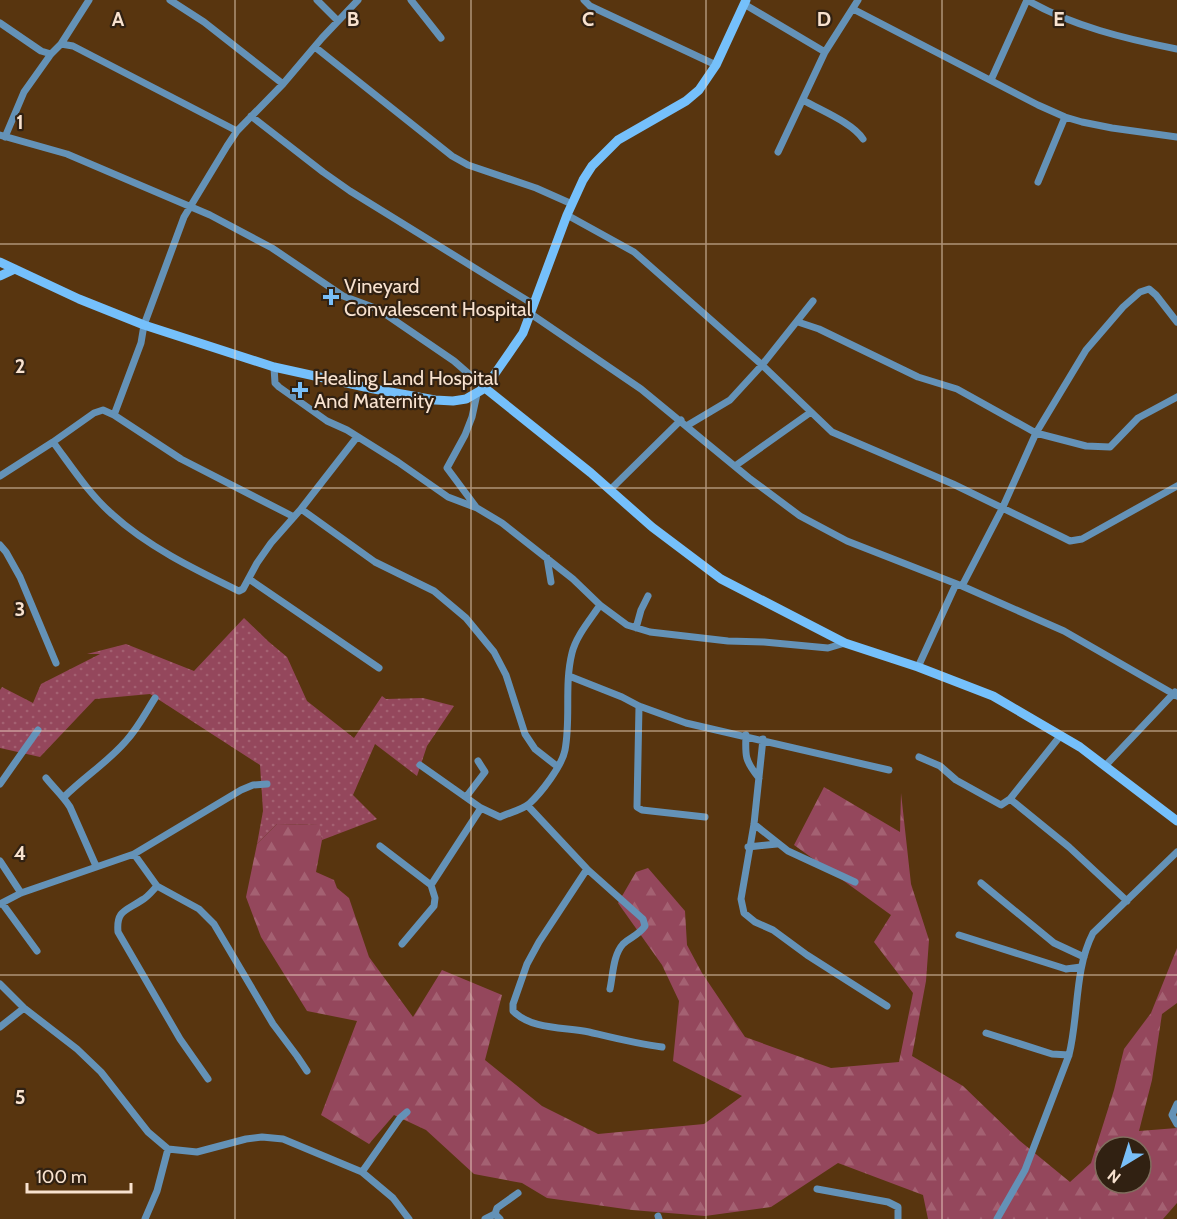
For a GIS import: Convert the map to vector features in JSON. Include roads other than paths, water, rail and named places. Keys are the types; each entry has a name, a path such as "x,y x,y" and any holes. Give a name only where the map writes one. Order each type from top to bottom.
{"street":[{"path":"89,0 61,44 51,54 24,92 2,136 67,154 210,215 272,248 343,296 378,309 454,361 610,490 651,527 720,579 845,643 918,667 993,696 1061,735 1106,765 1177,821"},
{"path":"170,0 204,22 283,84"},
{"path":"317,0 338,21"},
{"path":"114,415 141,343 144,325 189,207 237,131 283,84 358,0"},
{"path":"411,0 441,38"},
{"path":"584,0 590,6 716,65"},
{"path":"778,152 825,51 858,0"},
{"path":"991,80 1027,0 1050,13 1105,32 1177,49"},
{"path":"1,263 79,299 144,325 274,367 435,400 466,399 485,388 516,346 567,214 592,166 618,140 686,101 699,90 716,65 745,2 825,51"},
{"path":"853,9 1065,117 1112,128 1177,137"},
{"path":"0,23 41,51 51,54"},
{"path":"61,44 73,46 237,131"},
{"path":"315,47 452,156 468,165 536,188 572,204"},
{"path":"803,100 847,124 863,139"},
{"path":"251,116 322,172 532,309 641,388 735,466 800,516 826,531 1064,631 1176,693 1106,765"},
{"path":"1038,182 1065,117"},
{"path":"567,214 634,252 762,365 832,432 953,484 1060,536 1076,541 1177,486"},
{"path":"0,276 15,269"},
{"path":"918,667 959,585 1002,509 1036,432 1091,342 1140,292 1149,289 1177,322"},
{"path":"610,490 685,423 730,400 762,365 813,301"},
{"path":"798,322 819,329 918,377 957,389 1036,432 1086,446 1110,447 1138,418 1177,397"},
{"path":"274,367 275,383 279,387 327,421 398,462 448,497 477,508 517,533 573,579 615,618 650,632 728,642 764,642 828,648 845,643"},
{"path":"477,394 465,435 447,468 477,508"},
{"path":"0,476 93,413 103,410 181,459 294,517"},
{"path":"735,466 811,412"},
{"path":"53,442 111,514 135,533 239,591 243,589 256,563 271,543 301,509 357,437"},
{"path":"301,509 375,562 434,591 466,618 494,652 506,675 529,742 558,766"},
{"path":"0,544 20,577 56,663"},
{"path":"547,558 551,582"},
{"path":"249,579 379,668"},
{"path":"636,628 648,596"},
{"path":"420,765 481,808 500,817 528,806 558,766 565,748 572,653 577,639 600,605"},
{"path":"569,676 686,723 746,735 889,770"},
{"path":"64,797 128,740 155,698"},
{"path":"639,706 637,807 642,810 705,817"},
{"path":"0,784 38,730"},
{"path":"746,735 748,765 759,778"},
{"path":"919,757 940,766 956,780 1001,805 1010,799 1061,735"},
{"path":"763,739 754,824 748,847 741,899 744,913 887,1006"},
{"path":"466,797 485,771 478,761"},
{"path":"46,778 57,793 64,797 96,866"},
{"path":"37,951 1,904 21,893 134,854 241,790 253,785 267,784"},
{"path":"1010,799 1068,847 1127,901"},
{"path":"528,806 588,869 640,916 645,926 625,942 616,956 610,990"},
{"path":"431,885 481,808"},
{"path":"754,824 788,851 855,882"},
{"path":"748,847 777,844"},
{"path":"380,846 431,885 435,898 434,906 402,944"},
{"path":"997,1219 1025,1170 1069,1055 1081,967 1086,947 1093,933 1177,852"},
{"path":"134,854 156,886 199,909 214,924 273,1024 307,1071"},
{"path":"0,861 21,893"},
{"path":"588,869 527,964 513,1004 513,1011 520,1017 553,1028 587,1032 636,1044 662,1047"},
{"path":"981,883 1054,943 1084,957"},
{"path":"156,886 145,898 122,912 117,920 118,932 180,1038 208,1079"},
{"path":"959,935 1066,969 1081,967"},
{"path":"0,984 24,1008 77,1049 101,1072 148,1132 168,1149 197,1152 246,1139 262,1137 283,1139 362,1172 393,1198 409,1219"},
{"path":"0,1027 24,1008"},
{"path":"986,1033 1052,1054 1069,1055"},
{"path":"1177,1104 1172,1116 1177,1124"},
{"path":"362,1172 400,1118 407,1112"},
{"path":"145,1219 157,1191 168,1149"},
{"path":"817,1189 888,1202 898,1207 898,1219"},
{"path":"485,1219 497,1216 498,1208 518,1193"}],"place":[{"name":"Vineyard Convalescent Hospital","path":"331,297"},
{"name":"Healing Land Hospital And Maternity","path":"300,390"}]}
